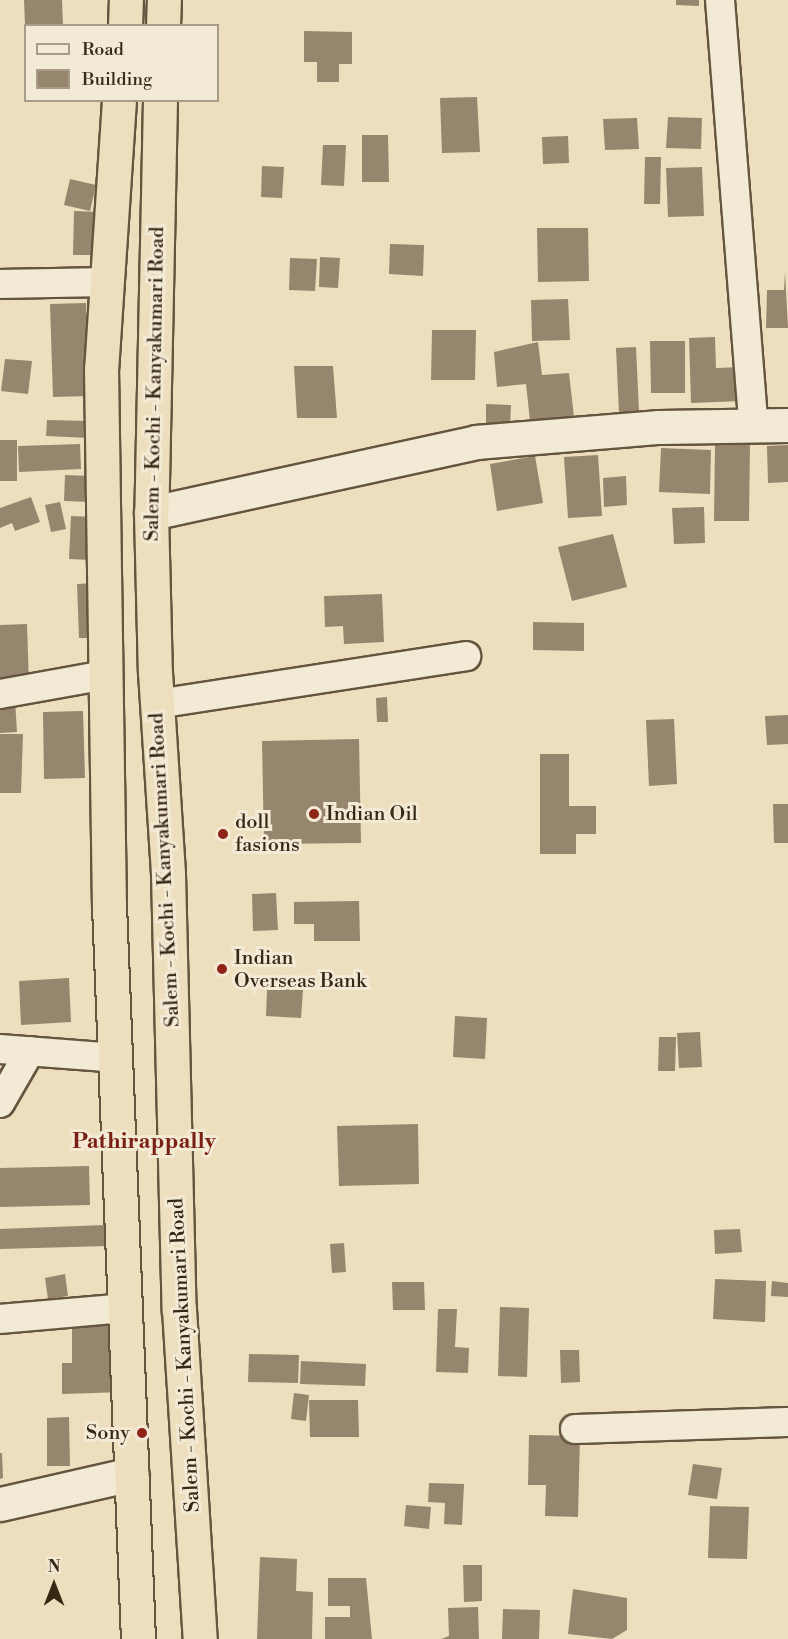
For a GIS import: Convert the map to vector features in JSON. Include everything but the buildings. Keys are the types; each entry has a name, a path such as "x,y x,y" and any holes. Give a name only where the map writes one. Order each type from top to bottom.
{"highway":[{"path":"124,24 126,0"},
{"path":"163,24 164,0"},
{"path":"119,102 101,368 116,1058 138,1639"},
{"name":"Salem - Kochi - Kanyakumari Road","path":"160,102 152,513 157,704 168,874 179,1309 200,1639"}],"main road":[{"path":"152,513 476,442 753,423 788,425"},
{"path":"0,1504 132,1474"}],"street":[{"path":"720,0 753,423"},
{"path":"0,284 107,282"},
{"path":"157,704 466,656"},
{"path":"0,694 106,675"},
{"path":"0,1049 116,1058"},
{"path":"0,1103 30,1051"},
{"path":"0,1319 126,1308"},
{"path":"575,1430 788,1422"}],"place":[{"name":"Indian Oil","path":"314,814"},
{"name":"doll fasions","path":"223,834"},
{"name":"Indian Overseas Bank","path":"222,969"},
{"name":"Sony","path":"142,1433"}],"district":[{"name":"Pathirappally","path":"144,1142"}]}
